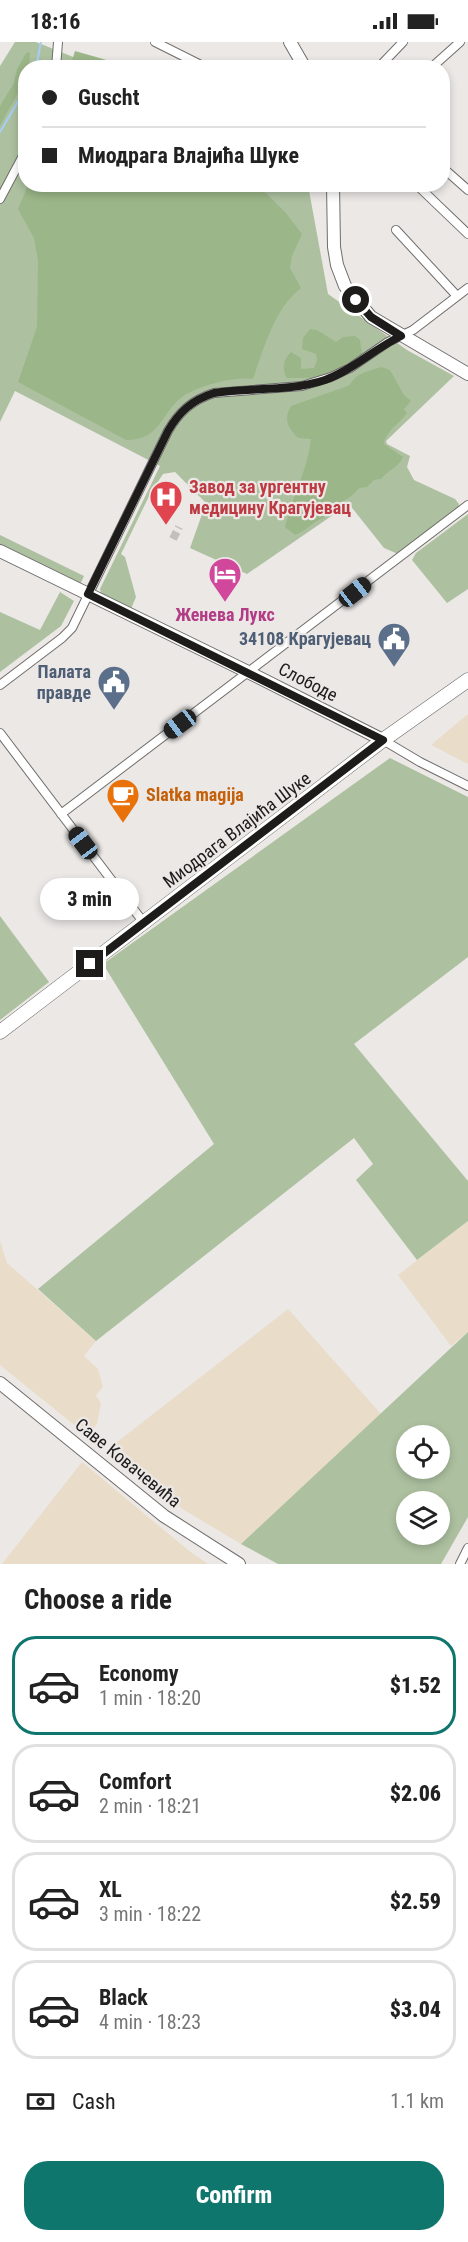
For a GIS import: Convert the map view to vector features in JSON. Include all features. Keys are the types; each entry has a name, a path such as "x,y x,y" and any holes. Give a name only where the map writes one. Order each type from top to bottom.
{"main road":[{"name":"Миодрага Влајића Шуке","path":"0,1032 383,740 468,680"}],"street":[{"path":"57,60 58,42"},
{"path":"155,42 191,60"},
{"path":"290,42 301,60"},
{"path":"386,60 403,42"},
{"path":"440,60 460,42"},
{"path":"0,199 18,165"},
{"path":"450,174 468,190"},
{"path":"333,192 334,247 337,265 345,286 371,317 468,374"},
{"path":"424,192 468,234"},
{"path":"396,230 457,296"},
{"path":"0,685 68,633 168,431 188,406 203,396 214,393 292,387 323,380 350,368 388,342 413,330 468,288"},
{"path":"61,814 468,506"},
{"name":"Слободе","path":"0,551 248,672 468,786"},
{"path":"0,734 144,923"},
{"name":"Саве Ковачевића","path":"0,1383 164,1516 239,1564"},
{"path":"460,1564 468,1548"}],"shaded area":[{"path":"468,714 468,764 431,745"},
{"path":"468,1221 468,1332 451,1346 398,1275"},
{"path":"0,1241 7,1263 96,1341 84,1356 98,1369 103,1387 96,1395 101,1404 97,1423 89,1437 0,1365"},
{"path":"288,1309 381,1414 241,1544 184,1510 108,1449"},
{"path":"82,1462 188,1550 208,1564 2,1564"}],"green space":[{"path":"15,42 36,42 81,60 18,60 18,192 309,192 328,294 407,350 454,376 386,441 387,444 410,456 407,467 414,480 455,499 459,504 458,508 398,554 384,548 349,504 247,574 190,548 206,503 175,472 163,474 151,492 121,554 125,557 136,597 130,611 102,597 100,589 160,466 15,391 0,422 0,66"},
{"path":"75,51 106,60 72,60"},
{"path":"30,52 29,60 22,60 26,53"},
{"path":"18,67 18,93 0,126 0,106 14,83"},
{"path":"25,192 264,192 286,213 302,234 292,256 290,268 301,288 277,318 253,379 226,380 189,393 175,404 153,431 138,439 126,440 18,382 37,327 38,260 34,238 18,209"},
{"path":"310,329 317,330 336,342 343,337 355,336 360,340 362,354 338,371 315,378 287,378 284,364 291,352 301,358 301,369 314,368 317,360 316,354 302,349 303,338"},
{"path":"381,367 390,370 404,395 411,401 404,409 407,413 390,432 384,444 403,457 381,479 374,480 367,487 359,488 324,518 295,535 285,527 307,461 311,439 298,438 289,427 287,415 291,406 350,385 359,375"},
{"path":"468,514 468,589 447,603 412,560 416,553"},
{"path":"0,535 84,576 78,589 0,551"},
{"path":"60,592 74,601 61,626 0,672 0,612 40,630"},
{"path":"390,758 468,797 468,957 354,1044 468,1181 468,1221 417,1260 356,1180 373,1164 354,1138 96,1341 38,1289 214,1144 103,964"},
{"path":"0,916 49,982 0,1020"},
{"path":"468,1332 468,1517 441,1564 278,1564 241,1544"}],"waterway":[{"path":"38,60 41,42"},
{"path":"0,132 18,102"}],"tunnel":[{"path":"173,539 179,527"}],"place":[{"name":"Завод за ургентну медицину Крагујевац","path":"166,526"},
{"name":"Женева Лукс","path":"225,603"},
{"name":"34108 Крагујевац","path":"394,668"},
{"name":"Палата правде","path":"114,711"},
{"name":"Slatka magija","path":"123,824"}],"route":[{"path":"90,964 383,740 88,594 168,431 181,412 195,400 214,393 302,386 323,380 350,368 388,342 401,336 371,317 356,300"}]}
